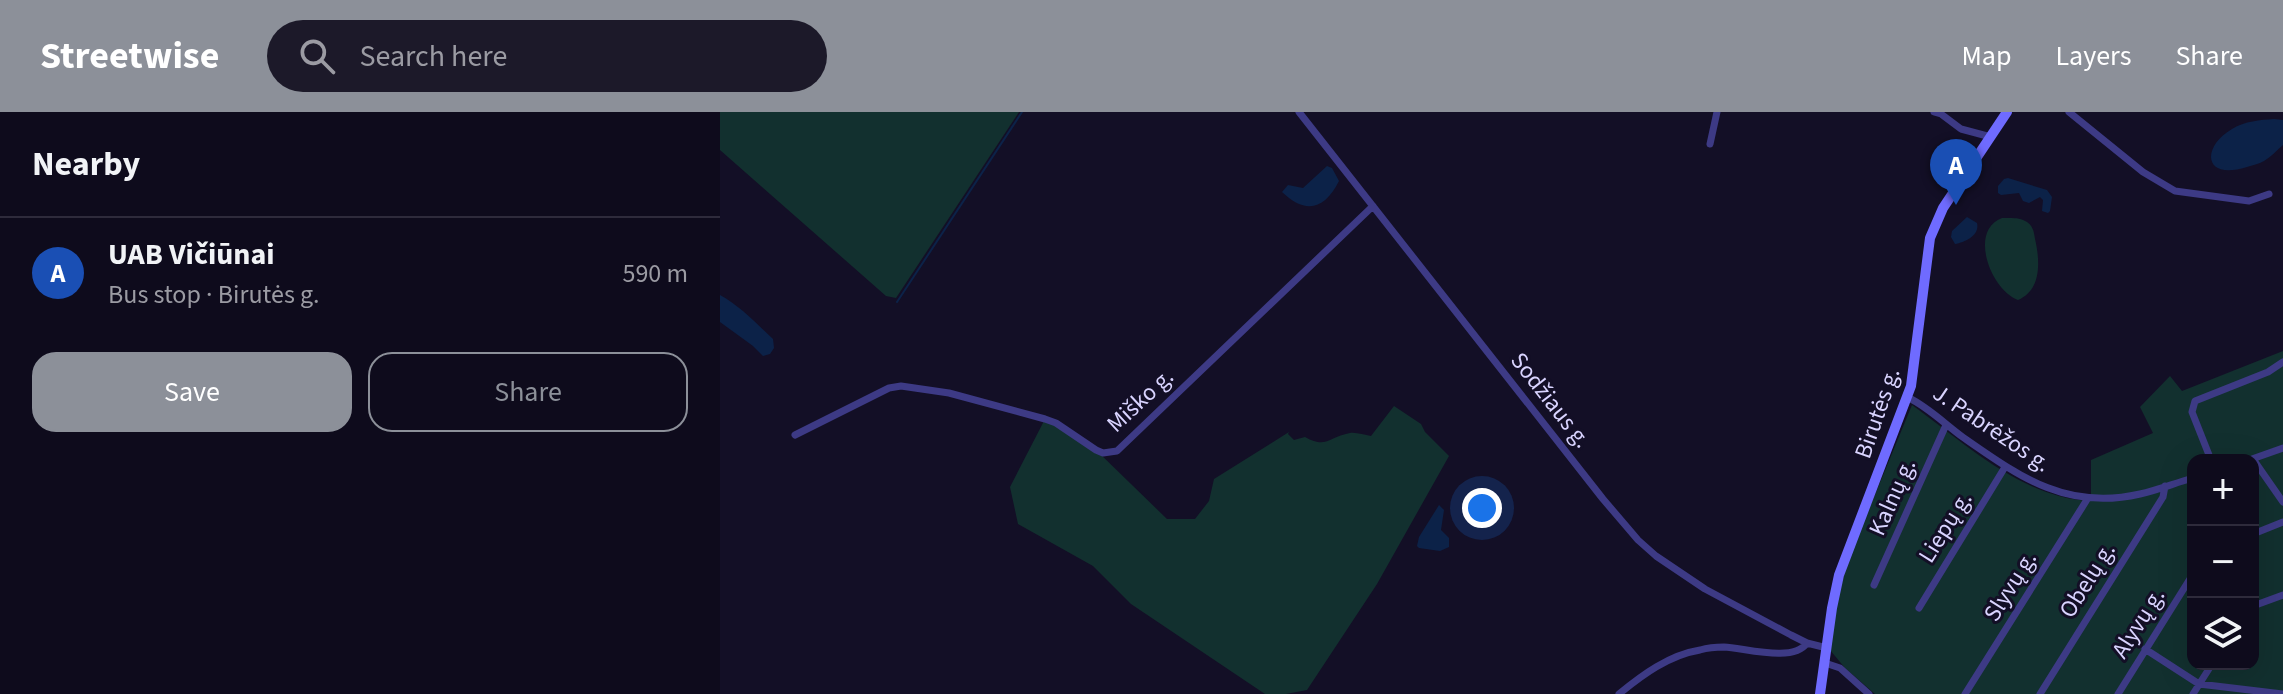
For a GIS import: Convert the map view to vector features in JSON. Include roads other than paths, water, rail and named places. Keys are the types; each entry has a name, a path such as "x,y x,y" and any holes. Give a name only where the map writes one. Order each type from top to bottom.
{"main road":[{"name":"Birutės g.","path":"1820,694 1836,591 1846,553 1909,398 1930,238 1943,208 2007,112"}],"street":[{"name":"Sodžiaus g.","path":"1299,112 1638,540 1705,589 1807,643 1827,648"},
{"path":"1710,144 1717,112"},
{"path":"1934,112 1961,129 1991,137"},
{"path":"2069,112 2143,172 2175,191 2249,201 2269,194"},
{"name":"Miško g.","path":"795,435 889,388 909,385 1045,419 1096,450 1103,453 1117,451 1373,206"},
{"path":"2209,454 2192,412 2195,401 2268,372 2283,362"},
{"name":"J. Pabrėžos g.","path":"1909,398 2005,467 2047,489 2088,498 2140,494 2187,480"},
{"name":"Kalnų g.","path":"1874,585 1946,425"},
{"path":"2259,457 2283,448"},
{"name":"Liepų g.","path":"1919,608 2005,467"},
{"path":"2259,470 2283,502"},
{"name":"Obelų g.","path":"2040,694 2163,497 2165,486"},
{"name":"Slyvų g.","path":"1965,694 2088,498"},
{"path":"2259,532 2283,522"},
{"name":"Alyvų g.","path":"2118,694 2187,583"},
{"path":"2259,604 2283,595"},
{"path":"1619,694 1643,675 1697,650 1722,647 1787,653 1802,650 1807,643"},
{"path":"2145,649 2199,684 2283,694"},
{"path":"1825,663 1840,668 1869,694"},
{"path":"2193,694 2208,670"}],"water":[{"path":"2283,120 2283,145 2269,158 2232,170 2215,166 2211,160 2212,153 2222,136 2242,124"},
{"path":"1327,166 1332,168 1339,181 1321,203 1314,206 1299,204 1282,192 1288,185 1303,188"},
{"path":"2008,178 2047,190 2052,197 2050,211 2042,211 2043,200 2040,197 2029,203 2023,201 2019,193 1998,193 1998,186"},
{"path":"1967,217 1977,223 1976,231 1968,240 1955,244 1952,231"},
{"path":"720,295 773,339 774,348 770,354 763,356 720,322"},
{"path":"1439,505 1444,510 1441,530 1449,538 1449,547 1440,551 1419,548 1419,537"}],"waterway":[{"path":"897,302 1022,112"}],"place":[{"name":"UAB Vičiūnai","path":"1956,205"}]}
